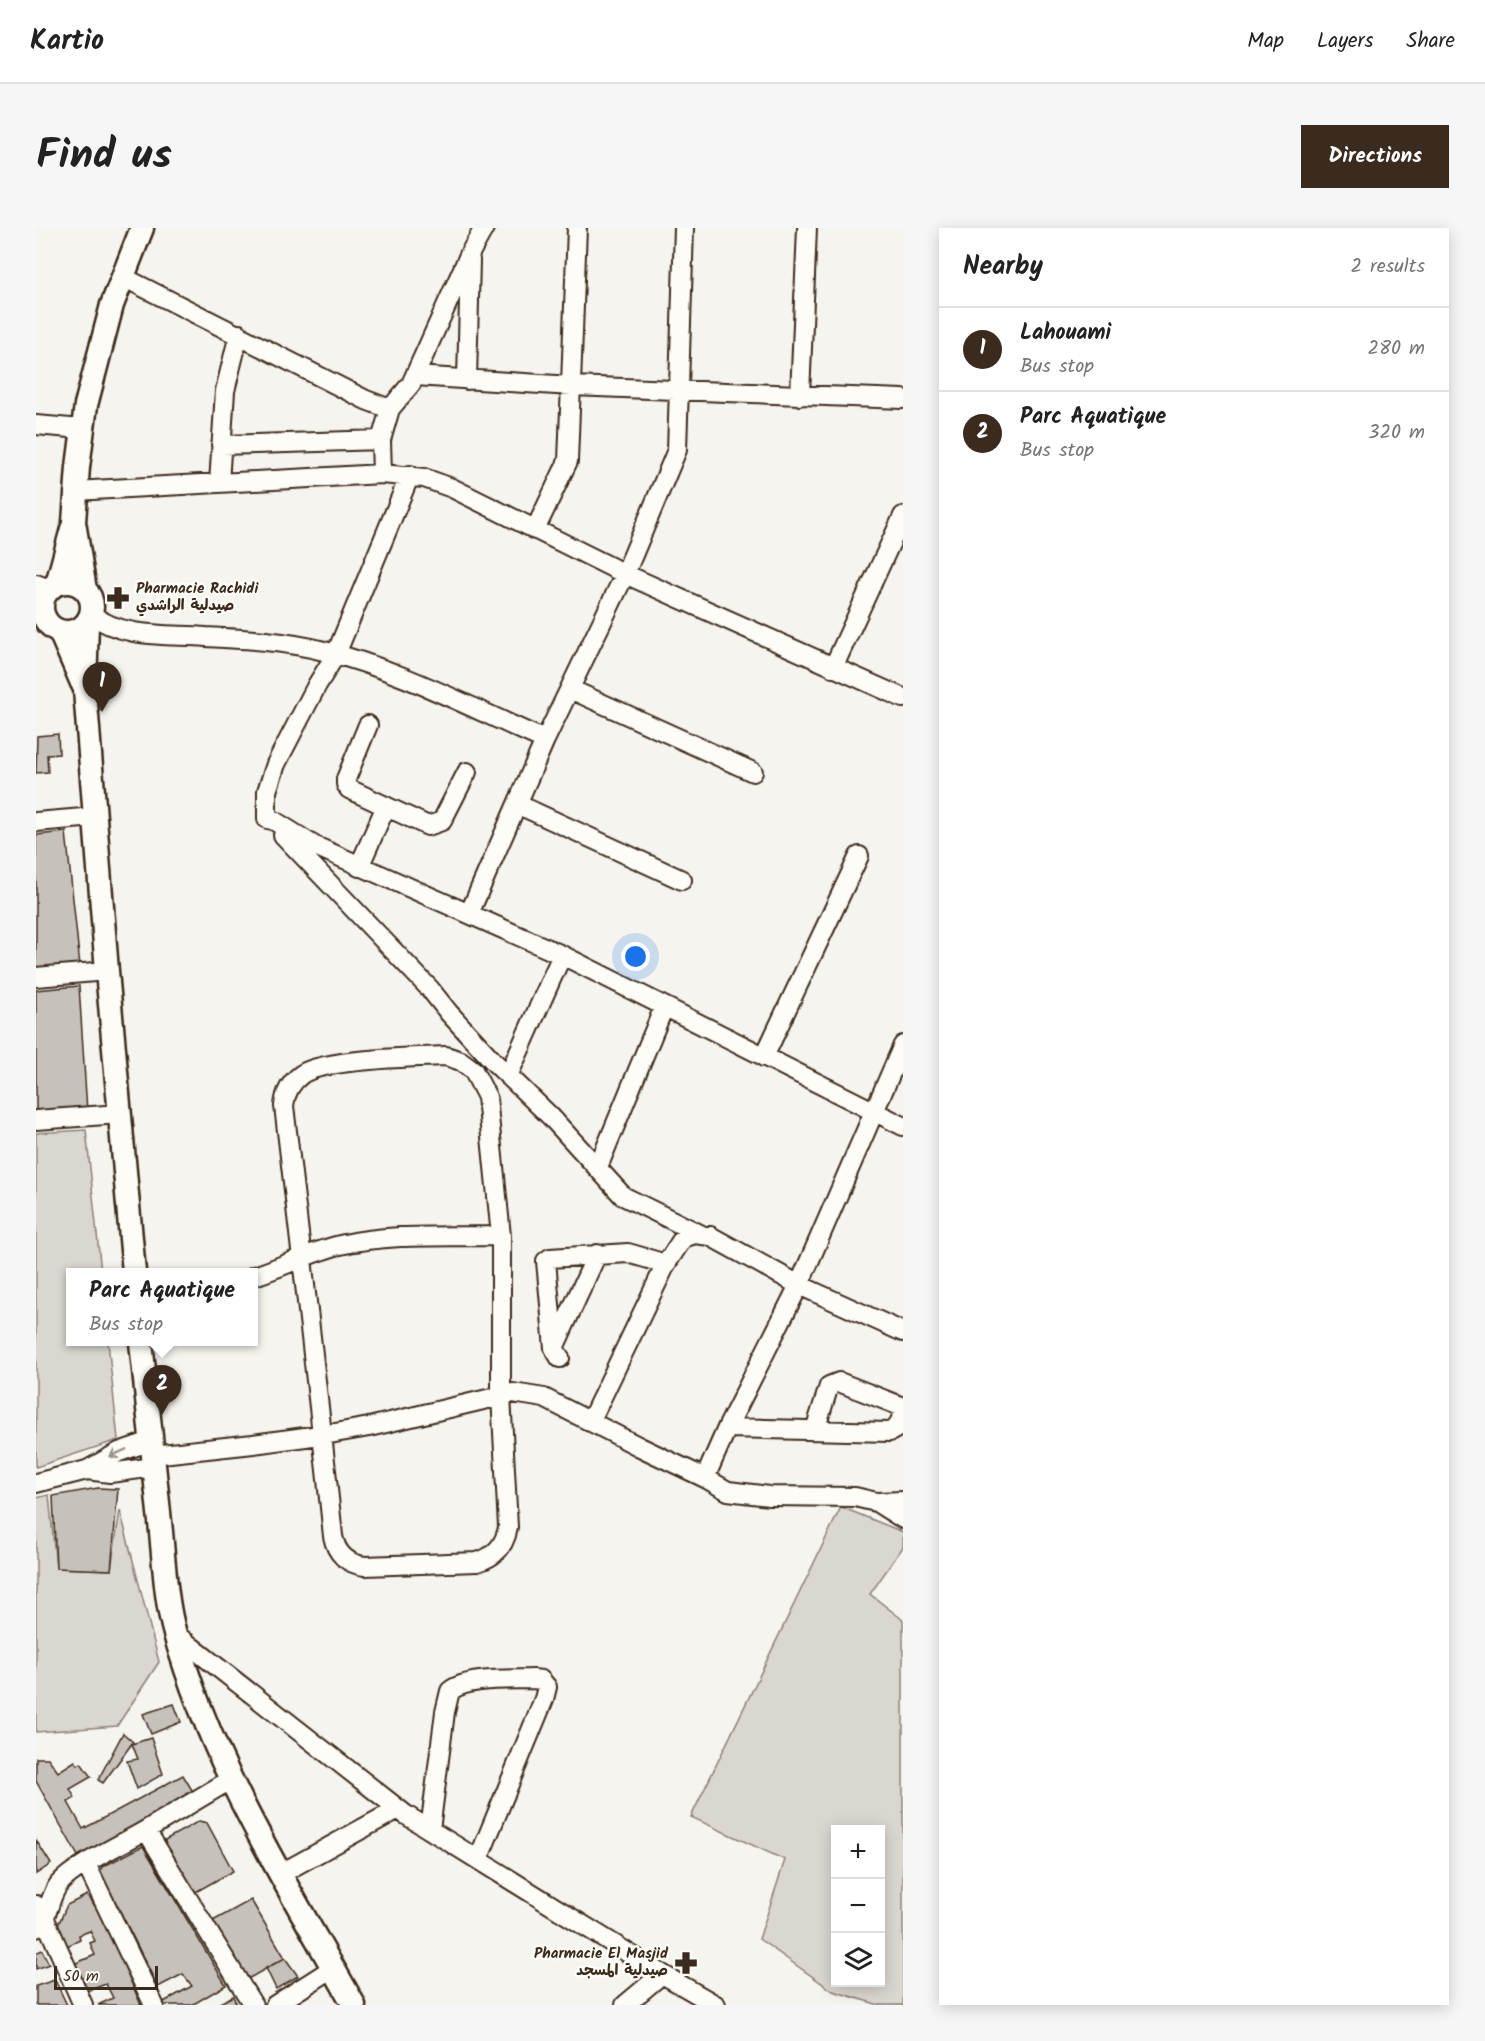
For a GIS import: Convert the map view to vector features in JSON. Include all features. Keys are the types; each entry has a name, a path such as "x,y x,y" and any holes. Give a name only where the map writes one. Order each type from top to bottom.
{"main road":[{"path":"135,1268 107,971 85,690 89,618 92,604 85,590 74,522 75,490 86,405 101,342 142,228"},
{"path":"74,522 43,597 47,623 60,632 85,690"},
{"path":"43,597 66,582 76,584 85,590"},
{"path":"60,632 75,632 89,618"},
{"path":"141,1346 168,1600 174,1633 202,1713 230,1780 354,2005"}],"street":[{"path":"382,474 381,440 390,409 411,384 470,253 484,228"},
{"path":"536,530 568,460 578,228"},
{"path":"470,914 545,740 626,574 677,450 684,228"},
{"path":"800,396 807,228"},
{"path":"467,380 470,253"},
{"path":"123,277 366,400 390,409"},
{"path":"219,483 225,391 239,334"},
{"path":"415,376 678,391 903,399"},
{"path":"36,425 82,429"},
{"path":"221,445 381,440"},
{"path":"75,490 382,474 424,478 452,488 626,574 903,698"},
{"path":"410,475 336,654 317,685 276,764 267,791 267,819 430,989 508,1076 551,1117 623,1196 702,1235"},
{"path":"833,668 903,516"},
{"path":"89,618 137,632 282,643 336,654 417,684 545,740"},
{"path":"570,688 753,772"},
{"path":"368,725 345,779 349,789 428,826 442,821 467,772"},
{"path":"517,804 682,880"},
{"path":"359,867 386,806"},
{"path":"36,822 95,817"},
{"path":"267,819 273,820 313,845 359,867 562,955 903,1126"},
{"path":"764,1056 859,855"},
{"path":"508,1076 562,955"},
{"path":"36,977 107,971"},
{"path":"598,1167 664,1007"},
{"path":"705,1478 727,1428 799,1285 903,1045"},
{"path":"446,1056 461,1061 473,1070 487,1097 501,1236 501,1395 508,1527 506,1535 492,1556 477,1563 365,1566 352,1563 337,1549 334,1542 284,1106 289,1088 302,1074 326,1065 446,1056"},
{"path":"36,1120 120,1114"},
{"path":"590,1422 666,1264 684,1238 695,1234 710,1236 722,1241 799,1285 903,1332"},
{"path":"258,1274 302,1257 354,1242 404,1238 501,1236"},
{"path":"597,1254 557,1353 546,1262 549,1258 597,1254 628,1253 666,1264"},
{"path":"815,1430 829,1386 835,1382 903,1407"},
{"path":"36,1483 87,1470 119,1452 152,1455 322,1435 369,1427 513,1393 544,1398 728,1491 806,1497 855,1497 876,1502 903,1501"},
{"path":"727,1428 890,1432 897,1428 903,1414"},
{"path":"87,1470 110,1473 152,1455"},
{"path":"876,1502 903,1519"},
{"path":"174,1633 398,1809 662,1974 716,2005"},
{"path":"430,1830 445,1712 450,1691 459,1685 475,1682 541,1680 547,1687 544,1700 478,1860"},
{"path":"82,2005 39,1917 52,1894 62,1881 86,1864 230,1780"},
{"path":"280,1874 398,1809"},
{"path":"146,1830 253,2005"},
{"path":"86,1864 154,2005"},
{"path":"275,2005 333,1968"},
{"path":"625,2005 662,1974"}],"shaded area":[{"path":"86,1130 101,1268 66,1268 66,1346 108,1346 118,1440 36,1467 36,1133"},
{"path":"49,1495 56,1568 111,1570 120,1510 159,1662 117,1726 36,1732 36,1498"},
{"path":"841,1507 903,1532 903,1547 870,1594 903,1620 903,2005 879,2005 833,1991 759,1939 785,1860 691,1817"}],"building":[{"path":"58,734 59,754 47,755 48,772 36,773 37,736"},
{"path":"66,832 80,966 36,969 36,835"},
{"path":"79,986 87,1111 36,1114 36,990"},
{"path":"98,1488 118,1489 111,1570 56,1568 53,1496"},
{"path":"174,1704 181,1722 151,1734 143,1714"},
{"path":"123,1733 133,1742 103,1783 98,1780"},
{"path":"151,1738 163,1774 137,1789 127,1761 138,1759 132,1744"},
{"path":"36,1758 48,1758 58,1772 75,1761 78,1765 81,1763 91,1777 70,1789 75,1798 68,1802 83,1829 183,1775 192,1790 188,1797 78,1856 36,1781"},
{"path":"199,1821 207,1823 233,1871 194,1893 163,1841"},
{"path":"36,1840 51,1864 36,1874"},
{"path":"143,1846 226,1985 192,2005 164,2005 162,2003 192,1986 183,1974 158,1987 100,1871 102,1867"},
{"path":"87,1895 103,1917 141,2005 98,2005 113,1998 106,1984 87,1991 74,1964 95,1955 90,1943 95,1941 90,1931 79,1935 80,1940 67,1946 58,1925 67,1905"},
{"path":"251,1900 285,1958 246,1980 211,1922"},
{"path":"42,1950 49,1964 36,1969 36,1953"},
{"path":"285,1958 298,1976 276,1989 266,1968"},
{"path":"55,1980 67,2005 36,2005 36,1986"},
{"path":"233,1996 237,2005 216,2005"}],"place":[{"name":"Pharmacie Rachidi صيدلية الراشدي","path":"118,598"},
{"name":"Lahouami","path":"102,712"},
{"name":"Parc Aquatique","path":"162,1415"},
{"name":"Pharmacie El Masjid صيدلية المسجد","path":"686,1963"}]}
